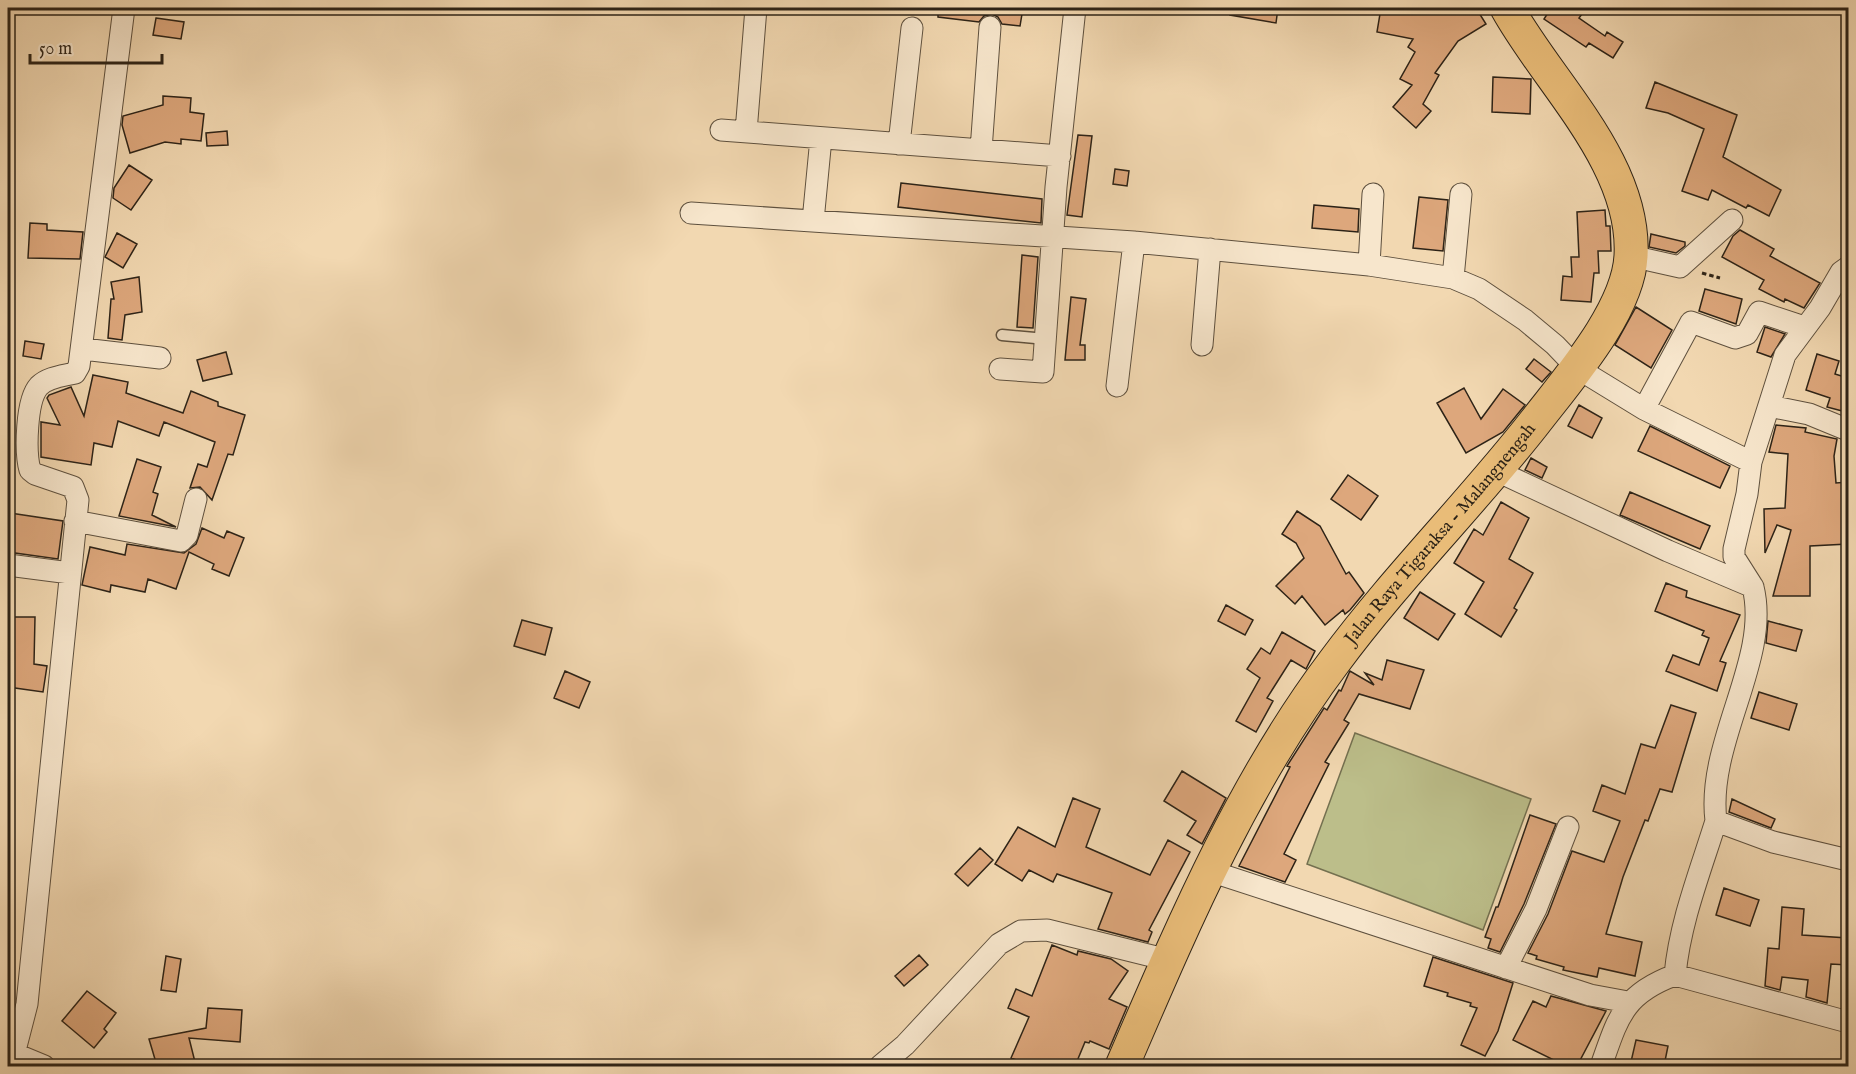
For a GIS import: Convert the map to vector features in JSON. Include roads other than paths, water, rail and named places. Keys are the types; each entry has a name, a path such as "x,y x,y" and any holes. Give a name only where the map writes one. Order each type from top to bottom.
{"main road":[{"name":"Jalan Raya Tigaraksa - Malangnengah","path":"1122,1066 1210,871 1285,733 1329,669 1497,471 1577,368 1622,297 1628,280 1631,256 1627,210 1617,181 1602,152 1524,38 1507,8"}],"street":[{"path":"44,1066 13,1060 30,974 76,492 73,487 35,474 30,470 28,436 35,393 48,380 75,373 83,349 124,8"},
{"path":"746,132 756,8"},
{"path":"1000,369 1043,372 1060,156 1075,8"},
{"path":"981,150 990,27"},
{"path":"899,144 912,28"},
{"path":"721,130 1060,156"},
{"path":"813,221 820,138"},
{"path":"1369,265 1373,194"},
{"path":"1453,278 1461,195"},
{"path":"691,213 1134,242 1369,265 1453,278 1479,289 1525,320 1555,345 1577,368 1644,409 1751,462"},
{"path":"1631,256 1680,267 1732,220"},
{"path":"1117,386 1134,242"},
{"path":"1202,345 1210,249"},
{"path":"1675,975 1682,932 1716,821 1714,804 1718,763 1751,650 1758,605 1753,587 1734,557 1751,462 1785,355 1820,308 1841,272 1848,267"},
{"path":"1644,409 1691,322 1735,338 1748,334 1759,312 1804,327"},
{"path":"83,349 159,357"},
{"path":"1769,406 1809,414 1848,430"},
{"path":"1497,471 1668,551 1753,587"},
{"path":"75,521 181,542 187,535 196,499"},
{"path":"8,565 70,573"},
{"path":"1716,821 1773,842 1848,860"},
{"path":"1506,968 1536,909 1568,827"},
{"path":"1210,871 1590,995 1629,1002"},
{"path":"880,1066 905,1045 999,944 1021,931 1047,930 1168,960"},
{"path":"1601,1066 1629,1002 1653,983 1675,975 1848,1022"}],"lane":[{"path":"1002,335 1046,339"}]}
